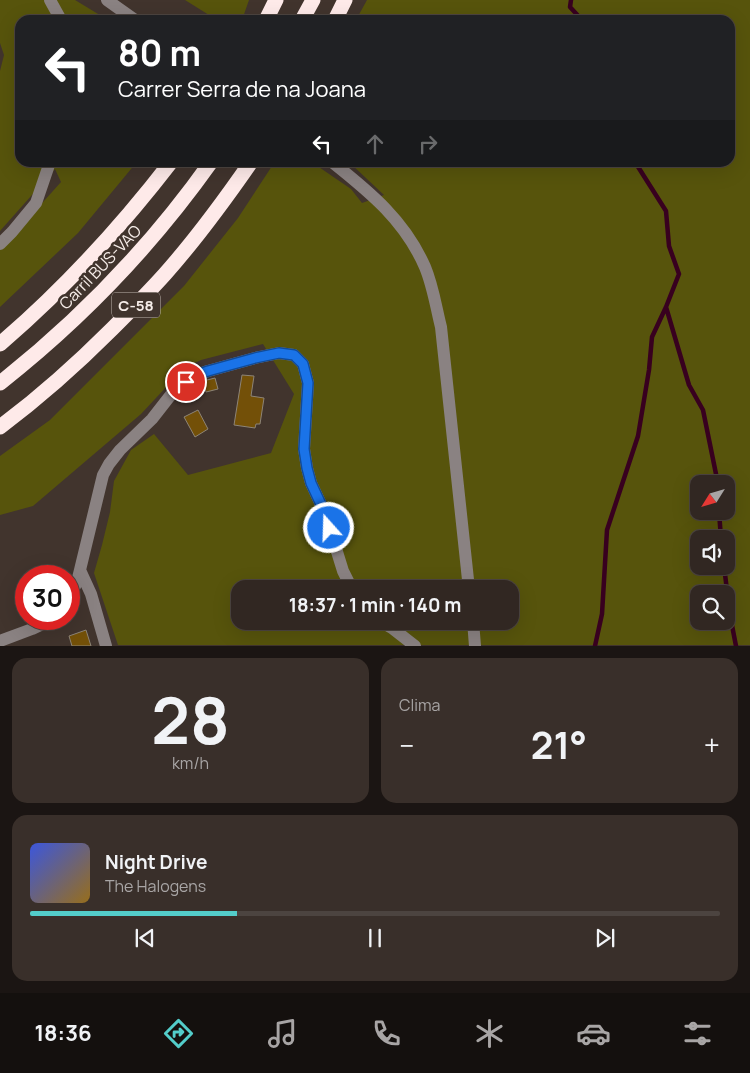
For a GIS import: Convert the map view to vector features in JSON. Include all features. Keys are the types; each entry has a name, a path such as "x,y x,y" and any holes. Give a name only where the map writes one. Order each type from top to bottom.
{"highway":[{"path":"268,15 276,0"},
{"path":"305,15 313,0"},
{"path":"338,15 345,0"},
{"path":"0,344 66,282 129,214 167,167"},
{"name":"Carril BUS-VAO","path":"0,383 63,329 121,272 172,214 207,167"},
{"name":"C-58","path":"0,427 68,371 139,302 188,247 247,167"}],"street":[{"path":"50,0 58,15"},
{"path":"106,0 128,15"},
{"path":"0,244 36,203 48,167"},
{"path":"338,167 363,187 396,219 414,245 425,268 434,295 440,327 454,444 468,580"},
{"path":"106,646 91,594 80,570 103,474 120,450 152,419 177,387 194,376 255,358 279,353 294,355 303,364 308,383 304,449 307,468 311,483 325,513 348,580"},
{"path":"0,641 29,630"},
{"path":"395,630 415,646"},
{"path":"474,630 475,646"}],"shaded area":[{"path":"0,0 75,0 100,15 15,15 15,167 133,167 78,233 0,307 0,250 61,182 55,169 0,231 0,71 4,55 0,43"},
{"path":"185,0 249,0 244,15 209,15"},
{"path":"367,0 750,0 750,645 118,645 94,573 110,512 114,481 131,450 154,434 188,475 271,453 294,394 263,344 201,360 184,368 141,414 33,506 0,515 0,456 50,420 184,286 238,218 271,167 319,167 351,189 362,203 384,195 354,167 735,167 735,15 359,15"}],"building":[{"path":"242,375 254,376 251,396 264,398 260,424 256,424 255,428 234,425"},
{"path":"215,378 218,389 206,392 203,381"},
{"path":"198,410 208,429 195,437 184,417"},
{"path":"86,630 91,646 72,646 69,636"}],"waterway":[{"path":"571,0 570,7 577,15"},
{"path":"638,167 666,211 669,246 679,274 666,307 689,385 703,410 716,475"},
{"path":"595,646 602,614 607,530 638,436 649,370 652,337 666,307"},
{"path":"720,520 720,530"},
{"path":"725,575 736,646"}],"route":[{"path":"186,382 194,376 208,371 279,353 294,355 303,364 308,383 304,449 307,468 329,528"}]}
